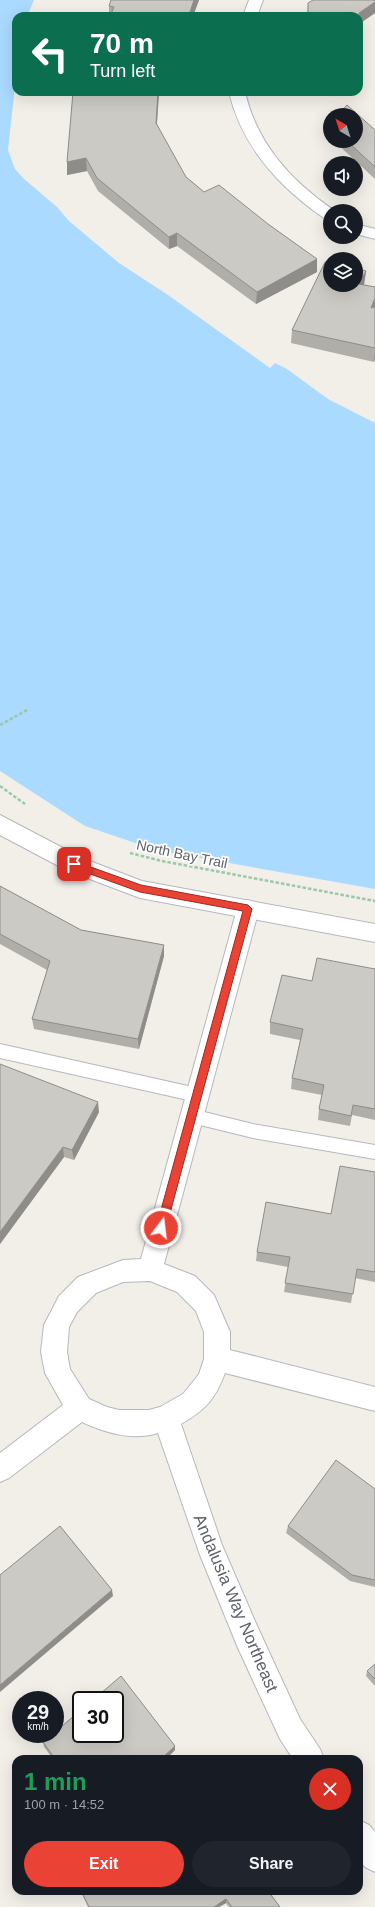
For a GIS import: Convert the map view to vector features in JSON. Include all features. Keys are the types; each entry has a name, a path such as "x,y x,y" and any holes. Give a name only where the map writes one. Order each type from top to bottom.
{"street":[{"path":"252,12 256,0"},
{"path":"238,96 245,120 260,148 285,179 312,204 323,211"},
{"path":"363,231 375,234"},
{"path":"2,829 74,864 140,889 375,933"},
{"path":"150,1270 248,909"},
{"path":"150,1270 186,1284 205,1303 217,1332 216,1359 209,1381 192,1403 166,1418 149,1423 119,1423 104,1419 80,1408 58,1373 54,1352 57,1325 68,1304 87,1285 123,1271 150,1270"},
{"path":"216,1359 375,1399"},
{"path":"0,1469 80,1408"},
{"name":"Andalusia Way Northeast","path":"166,1418 209,1546 248,1638 290,1729 307,1755"},
{"path":"363,1840 375,1857"}],"lane":[{"path":"0,1051 195,1105 253,1131 375,1152"}],"path":[{"path":"0,725 27,710"},
{"path":"0,786 26,805"},
{"name":"North Bay Trail","path":"126,852 162,861 375,901"}],"water":[{"path":"0,0 34,0 29,12 12,12 12,96 14,96 8,150 15,169 23,178 57,207 69,221 119,263 168,295 270,368 275,363 287,369 328,399 375,423 375,889 156,850 85,826 0,771"}],"building":[{"path":"111,0 194,0 190,12 112,12 114,7 109,6"},
{"path":"313,0 375,0 375,2 360,12 308,12 308,3"},
{"path":"73,96 158,96 156,123 186,177 204,192 219,185 268,224 317,259 257,292 177,233 169,237 97,178 86,158 67,162"},
{"path":"363,119 375,130 375,167 355,148 363,148"},
{"path":"323,266 323,292 363,292 363,285 375,287 375,298 371,308 375,307 375,348 292,330"},
{"path":"0,886 81,930 164,945 138,1039 32,1019 50,961 0,934"},
{"path":"317,958 375,969 375,1109 353,1105 351,1116 319,1109 324,1085 292,1078 303,1029 270,1022 282,975 312,981"},
{"path":"0,1064 98,1102 72,1150 63,1147 0,1232"},
{"path":"340,1166 375,1172 375,1272 357,1269 353,1294 285,1283 290,1257 257,1252 266,1202 331,1214"},
{"path":"336,1460 375,1489 375,1580 352,1575 288,1526"},
{"path":"60,1526 112,1590 0,1685 0,1575"},
{"path":"375,1664 375,1679 367,1671"},
{"path":"121,1676 175,1746 165,1755 52,1755 44,1743 64,1743 64,1724 72,1718 72,1743 124,1743 124,1691 104,1691"},
{"path":"83,1895 271,1895 280,1907 232,1907 226,1899 214,1907 89,1907"}],"route":[{"path":"74,864 140,889 248,909 161,1228"}]}
